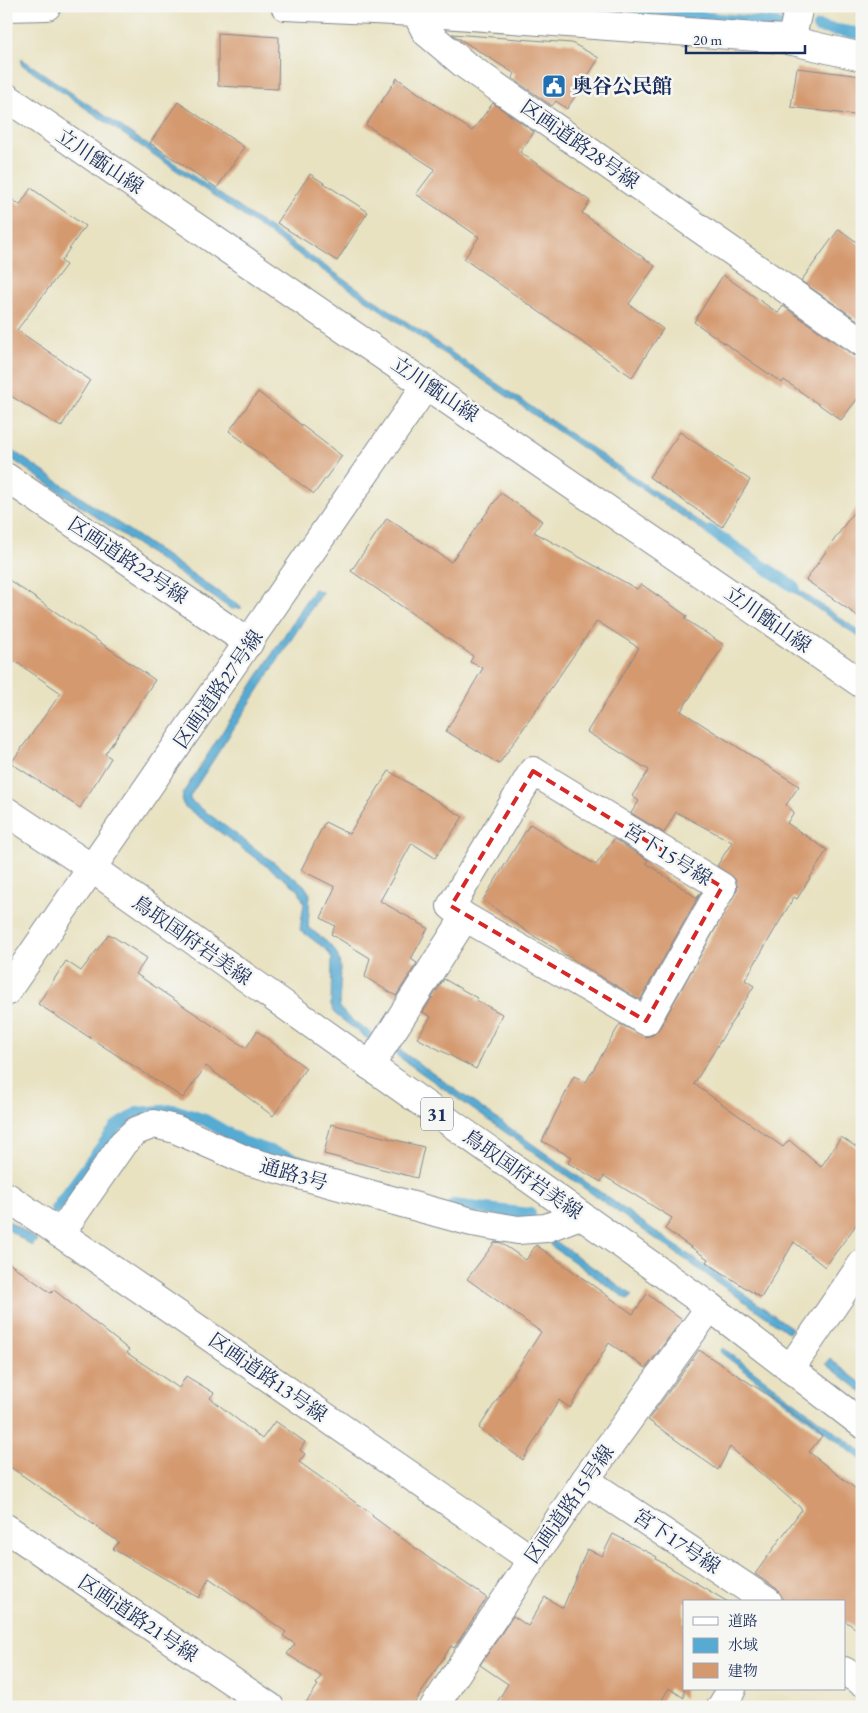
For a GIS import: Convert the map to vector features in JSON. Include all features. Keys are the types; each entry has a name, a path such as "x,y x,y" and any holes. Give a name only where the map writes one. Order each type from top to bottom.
{"street":[{"path":"6,7 47,6"},
{"path":"285,6 417,9 791,41 862,57"},
{"path":"791,41 798,6"},
{"name":"区画道路28号線","path":"417,9 426,32 464,64 862,342"},
{"name":"立川甑山線","path":"6,97 862,684"},
{"name":"区画道路27号線","path":"6,992 93,869 427,384"},
{"name":"区画道路22号線","path":"6,477 249,643"},
{"name":"宮下15号線","path":"533,771 722,887 646,1021 466,917 452,906 533,771"},
{"name":"鳥取国府岩美線","path":"6,811 93,869 710,1307 862,1424"},
{"path":"370,1066 466,917"},
{"name":"通路3号","path":"60,1234 123,1143 136,1131 154,1124 175,1129 248,1161 472,1222 518,1230 546,1228 580,1215"},
{"name":"区画道路13号線","path":"6,1196 531,1559"},
{"path":"790,1369 862,1264"},
{"name":"区画道路15号線","path":"434,1707 585,1480 710,1307"},
{"name":"宮下17号線","path":"585,1480 765,1600"},
{"name":"区画道路21号線","path":"6,1528 270,1707"},
{"path":"846,1672 862,1682"},
{"path":"721,1707 731,1690"}],"highlighted area":[{"path":"533,771 722,887 646,1021 451,906"}],"water":[{"path":"22,59 862,633 862,639 21,64"},
{"path":"6,446 242,608 231,609 6,455"},
{"path":"314,589 322,592 190,796 190,800 304,885 310,894 308,927 331,946 338,958 340,966 340,1007 350,1019 373,1034 369,1040 335,1014 331,1005 332,958 327,950 300,930 304,903 298,889 184,806 182,802 183,793"},
{"path":"394,1046 792,1328 789,1333 392,1052"},
{"path":"6,1219 37,1240 32,1246 6,1228"},
{"path":"554,1240 632,1295 628,1300 550,1245"},
{"path":"723,1348 862,1452 862,1460 720,1352"},
{"path":"830,1359 862,1384 862,1392 826,1364"}],"building":[{"path":"218,33 279,37 278,89 218,86"},
{"path":"452,34 572,43 599,58 567,109 556,101 552,106 512,78 515,74"},
{"path":"797,68 862,76 862,116 791,107"},
{"path":"397,78 472,131 493,103 534,132 520,152 590,201 582,213 655,266 629,304 663,329 632,377 464,259 479,237 416,194 435,169 366,125"},
{"path":"178,102 244,147 217,188 150,143"},
{"path":"310,174 368,212 337,261 277,223"},
{"path":"31,188 85,226 61,261 66,265 17,330 90,380 61,427 6,393 6,195 20,205"},
{"path":"839,229 862,246 862,323 801,281"},
{"path":"723,275 778,313 783,306 853,355 862,357 862,393 841,420 784,380 782,383 694,322"},
{"path":"258,392 342,456 314,494 229,431"},
{"path":"680,432 750,480 722,527 649,477"},
{"path":"501,493 542,521 534,532 637,589 641,584 687,616 685,619 724,645 681,711 799,786 786,805 794,812 787,823 827,850 797,899 794,897 745,980 754,986 694,1084 783,1147 789,1140 821,1167 841,1137 862,1151 862,1217 825,1267 794,1242 761,1298 706,1262 708,1259 665,1229 672,1218 604,1176 601,1182 568,1163 571,1157 542,1141 574,1076 586,1082 620,1024 646,1037 653,1035 659,1029 738,888 735,879 717,866 732,842 676,812 664,833 631,813 639,801 632,796 649,770 587,732 639,648 597,621 499,764 446,731 483,668 470,662 473,656 351,571 387,518 451,562"},
{"path":"862,500 862,619 806,580"},
{"path":"6,578 155,680 105,754 111,758 80,808 11,763 61,693 6,655"},
{"path":"389,771 463,817 435,858 412,843 380,901 428,928 411,959 417,963 396,996 365,977 370,958 331,934 335,926 321,918 335,887 301,870 325,822 349,834"},
{"path":"530,824 596,865 614,839 648,860 646,863 697,898 701,892 640,1000 529,933 483,900"},
{"path":"109,934 147,958 136,974 246,1048 257,1031 306,1068 273,1116 206,1066 183,1098 38,1004 66,961 81,971"},
{"path":"444,979 502,1014 476,1069 417,1038 431,1017 423,1012"},
{"path":"331,1124 424,1147 417,1178 324,1154"},
{"path":"495,1242 501,1243 526,1260 536,1245 633,1314 647,1294 682,1320 646,1368 609,1343 570,1408 559,1400 523,1460 479,1428 541,1332 467,1279"},
{"path":"6,1261 51,1293 54,1290 129,1350 127,1353 179,1388 186,1376 214,1393 210,1398 262,1439 275,1421 305,1442 300,1450 305,1454 299,1462 430,1559 487,1598 454,1648 451,1646 412,1707 303,1707 318,1685 316,1684 321,1676 287,1654 295,1644 283,1636 286,1632 209,1578 199,1598 113,1549 119,1542 6,1464"},
{"path":"699,1350 768,1395 822,1436 809,1452 862,1494 862,1633 846,1621 846,1600 782,1600 777,1589 755,1574 802,1509 730,1447 718,1470 648,1420"},
{"path":"613,1534 657,1557 656,1559 725,1600 683,1600 684,1698 669,1688 658,1707 494,1707 508,1684 480,1665 513,1616 528,1626 545,1597 563,1608 587,1549 602,1556"}],"waterway":[{"path":"572,6 777,24"},
{"path":"818,27 862,34"},
{"path":"711,531 794,587"},
{"path":"56,1209 116,1127 137,1113 174,1110 205,1120 243,1142 309,1164"},
{"path":"453,1205 530,1214"}],"place":[{"name":"奥谷公民館","path":"554,86"}]}
